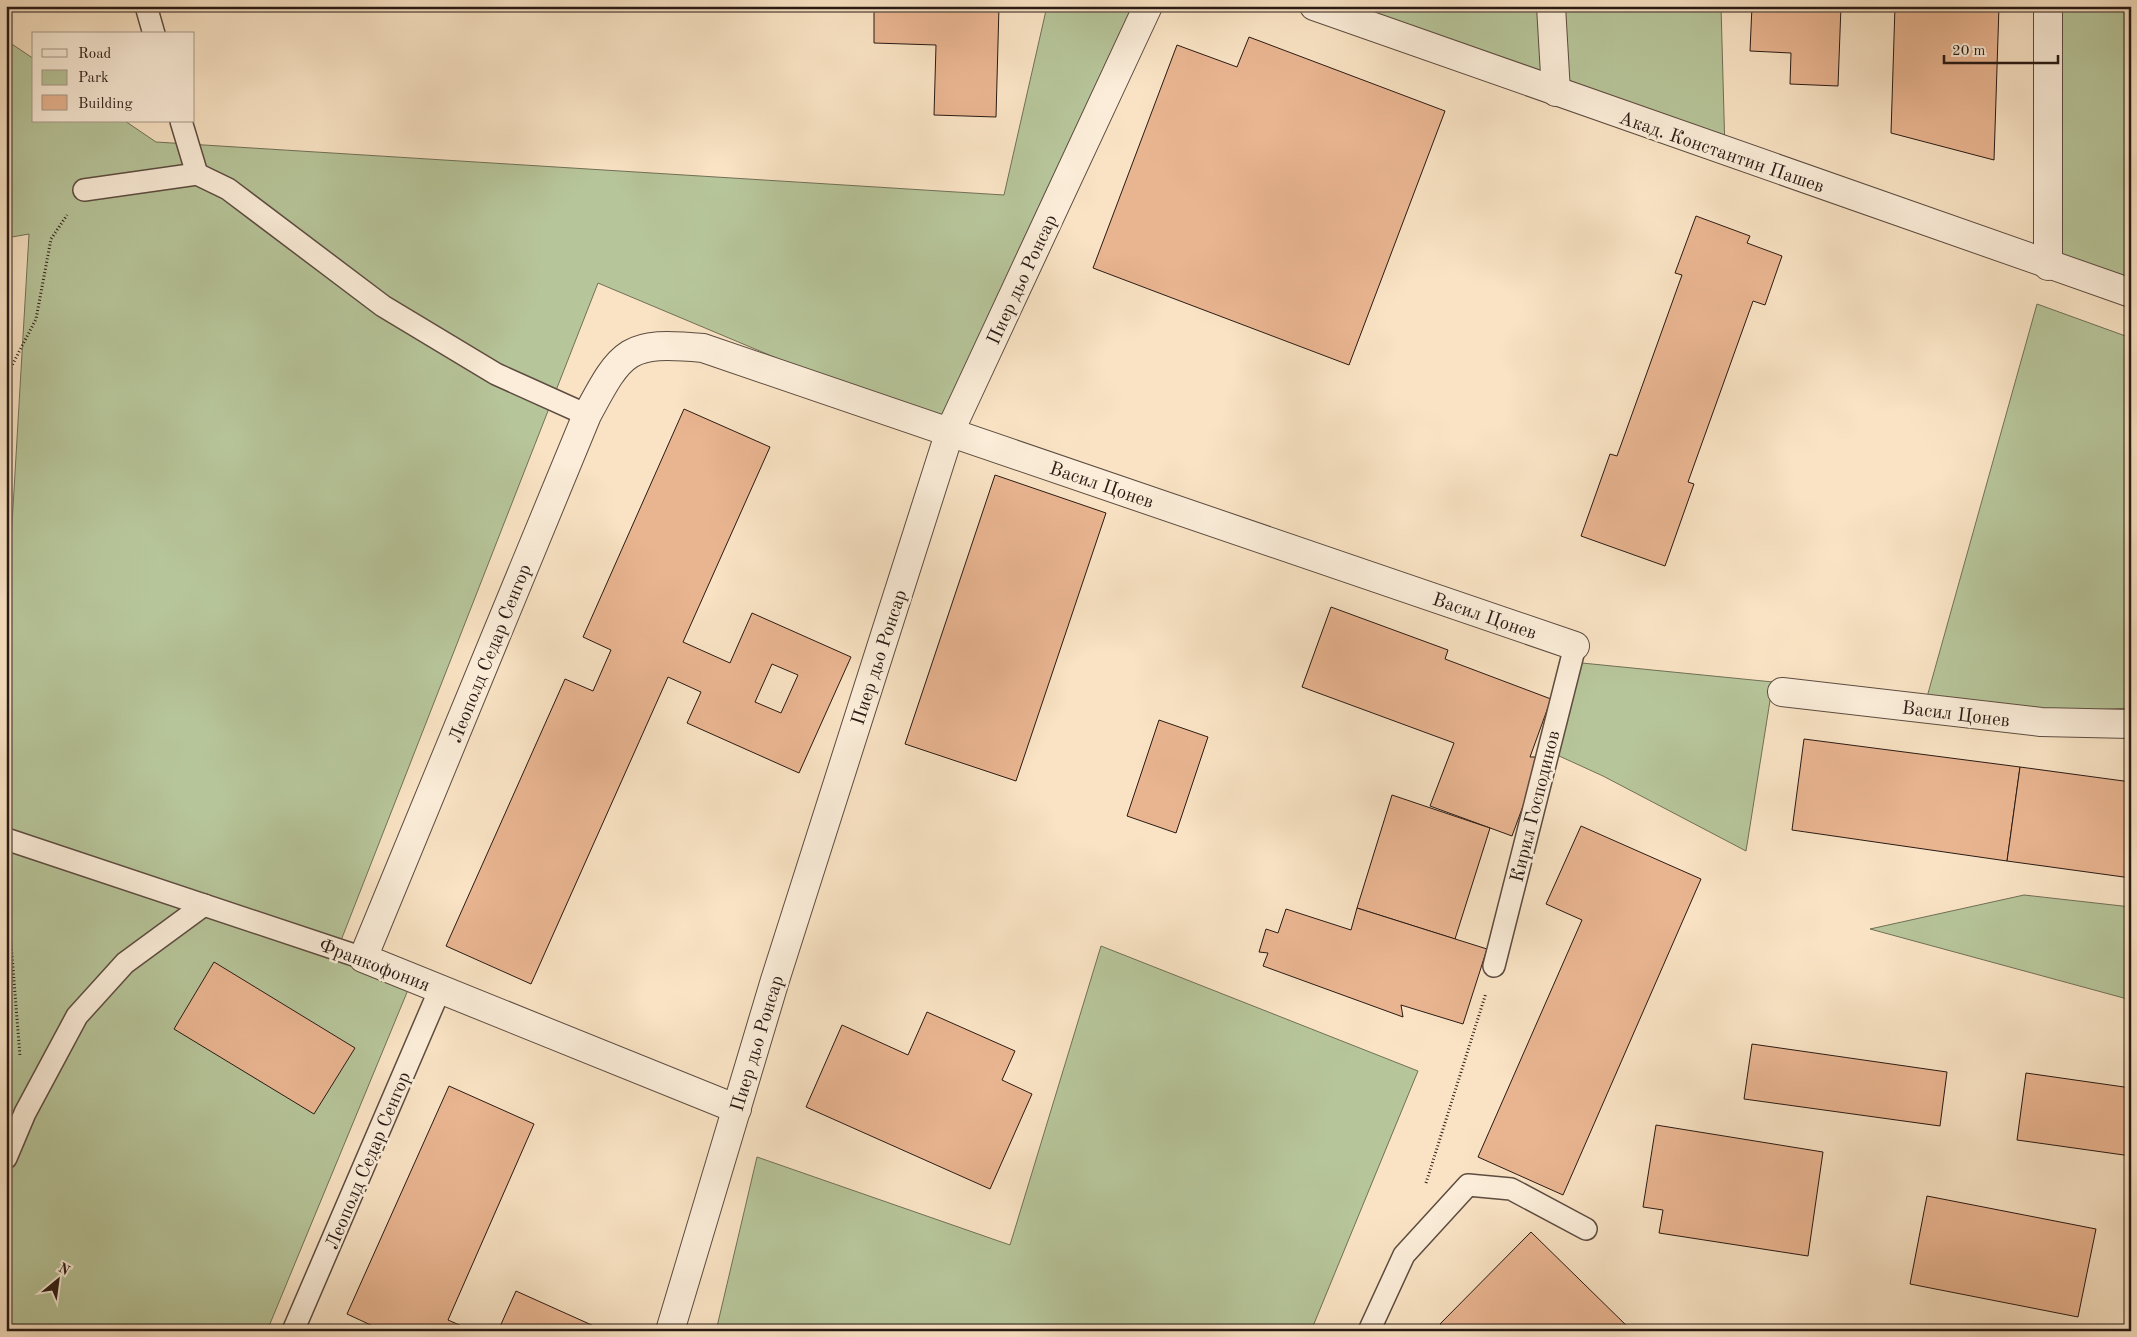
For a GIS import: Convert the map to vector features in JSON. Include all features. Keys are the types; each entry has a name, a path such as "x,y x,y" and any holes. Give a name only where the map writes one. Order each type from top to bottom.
{"street":[{"name":"Пиер дьо Ронсар","path":"670,1331 775,980 950,431 1148,6"},
{"name":"Акад. Константин Пашев","path":"1314,6 2048,266 2131,293"},
{"path":"1551,6 1556,92"},
{"path":"2048,6 2048,266"},
{"name":"Васил Цонев","path":"627,355 644,346 672,345 703,348 1575,646"},
{"name":"Леополд Седар Сенгор","path":"363,958 587,415 607,377 627,355"},
{"name":"Васил Цонев","path":"1782,692 2041,722 2131,724"},
{"name":"Франкофония","path":"363,958 737,1109"}],"lane":[{"path":"146,6 153,32"},
{"path":"181,122 197,174"},
{"path":"84,190 197,174 228,189 383,306 496,374 587,415"},
{"name":"Кирил Господинов","path":"1494,966 1575,646"},
{"name":"Франкофония","path":"6,839 363,958"},
{"path":"6,1158 25,1113 77,1016 125,962 204,905"},
{"name":"Леополд Седар Сенгор","path":"293,1331 440,989"},
{"path":"1369,1331 1370,1323 1404,1255 1468,1185 1510,1189 1586,1229"}],"path":[{"path":"6,377 36,318 52,239 84,190"},
{"path":"6,922 10,931 25,1113"},
{"path":"1424,1190 1494,966"}],"green space":[{"path":"1047,6 1148,6 950,431 598,283 340,943 415,973 267,1331 6,1331 6,627 29,234 6,238 6,40 32,58 32,122 126,122 156,142 1004,195"},
{"path":"1314,6 1721,6 1725,152"},
{"path":"2048,6 2131,6 2131,289 2048,266"},
{"path":"2037,304 2131,338 2131,708 2027,713 1927,697"},
{"path":"1582,663 1773,682 1746,851 1603,776 1557,755"},
{"path":"2024,895 2131,907 2131,1000 1870,929"},
{"path":"1101,946 1418,1071 1311,1331 716,1331 757,1157 1010,1245"}],"building":[{"path":"874,6 999,6 996,117 934,115 936,45 874,43"},
{"path":"1752,6 1841,6 1838,86 1790,84 1791,53 1750,51"},
{"path":"1895,6 1999,6 1994,160 1891,133"},
{"path":"1249,37 1445,111 1349,365 1093,268 1177,45 1237,67"},
{"path":"1696,216 1750,236 1747,243 1782,256 1765,305 1753,301 1688,482 1694,484 1665,566 1581,536 1610,454 1617,456 1682,275 1675,273"},
{"path":"684,409 770,447 683,642 730,663 752,613 851,657 799,773 687,723 701,692 668,677 531,984 446,946 565,679 593,691 611,650 583,637","holes":["772,664 798,675 781,713 755,702"]},
{"path":"995,475 1106,513 1016,781 905,744"},
{"path":"1331,607 1448,650 1445,659 1551,699 1530,757 1541,757 1512,836 1430,806 1454,743 1302,687"},
{"path":"1159,720 1208,737 1176,833 1127,816"},
{"path":"1804,739 2020,767 2007,861 1792,830"},
{"path":"2020,767 2131,782 2131,878 2007,861"},
{"path":"1392,795 1490,828 1455,939 1357,908"},
{"path":"1581,826 1701,879 1563,1195 1478,1157 1582,920 1546,904"},
{"path":"1357,908 1487,949 1463,1024 1401,1005 1403,1017 1263,966 1268,953 1259,952 1266,929 1278,933 1286,909 1351,930"},
{"path":"214,962 355,1048 314,1114 174,1029"},
{"path":"927,1012 1015,1051 1002,1080 1032,1094 990,1189 806,1107 842,1025 908,1055"},
{"path":"1752,1044 1947,1072 1940,1126 1744,1099"},
{"path":"2026,1073 2131,1088 2131,1156 2017,1140"},
{"path":"449,1086 534,1124 448,1320 473,1331 374,1331 375,1327 347,1314"},
{"path":"1656,1125 1823,1152 1808,1256 1659,1233 1663,1210 1643,1207"},
{"path":"1927,1196 2096,1229 2078,1317 1910,1284"},
{"path":"1531,1232 1630,1329 1629,1331 1447,1331 1440,1324"},
{"path":"516,1291 605,1331 498,1331"}]}
